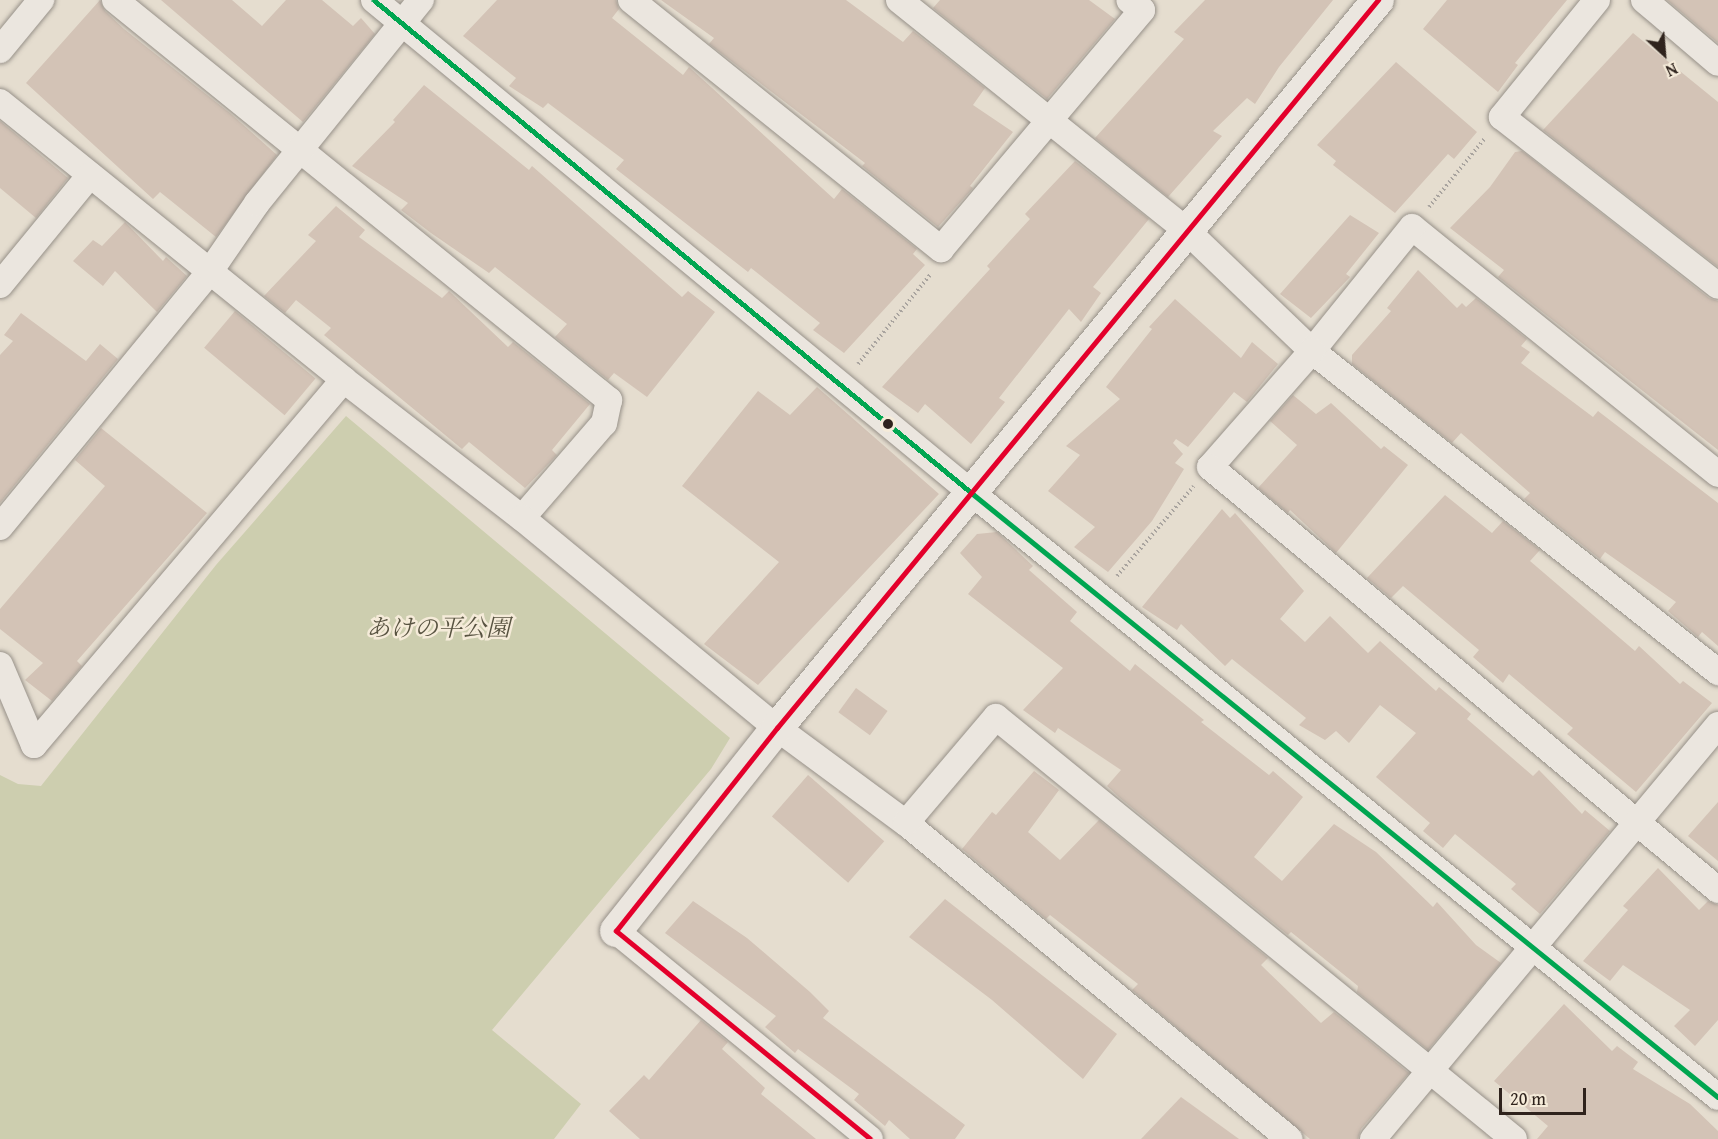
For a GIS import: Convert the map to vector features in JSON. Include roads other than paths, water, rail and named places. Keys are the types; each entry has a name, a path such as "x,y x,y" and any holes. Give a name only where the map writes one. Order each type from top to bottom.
{"street":[{"path":"0,50 41,0"},
{"path":"115,0 609,400 604,423 522,518"},
{"path":"374,0 973,494 1718,1097"},
{"path":"0,527 212,270 257,203 421,0"},
{"path":"631,0 941,249 1142,10 1130,0"},
{"path":"899,0 1186,230 1312,351 1718,672"},
{"path":"870,1139 616,931 777,728 973,494 1186,230 1378,0"},
{"path":"1597,0 1503,117 1718,286"},
{"path":"1644,0 1718,63"},
{"path":"0,102 212,270 344,381 522,518 777,728 906,823 1289,1139"},
{"path":"0,285 90,175"},
{"path":"1718,474 1412,227 1312,351 1210,467 1718,890"},
{"path":"0,665 34,744 344,381"},
{"path":"906,823 996,717 1514,1139"},
{"path":"1373,1139 1531,946 1718,725"}],"park label":[{"name":"あけの平公園","path":"438,628"}]}
